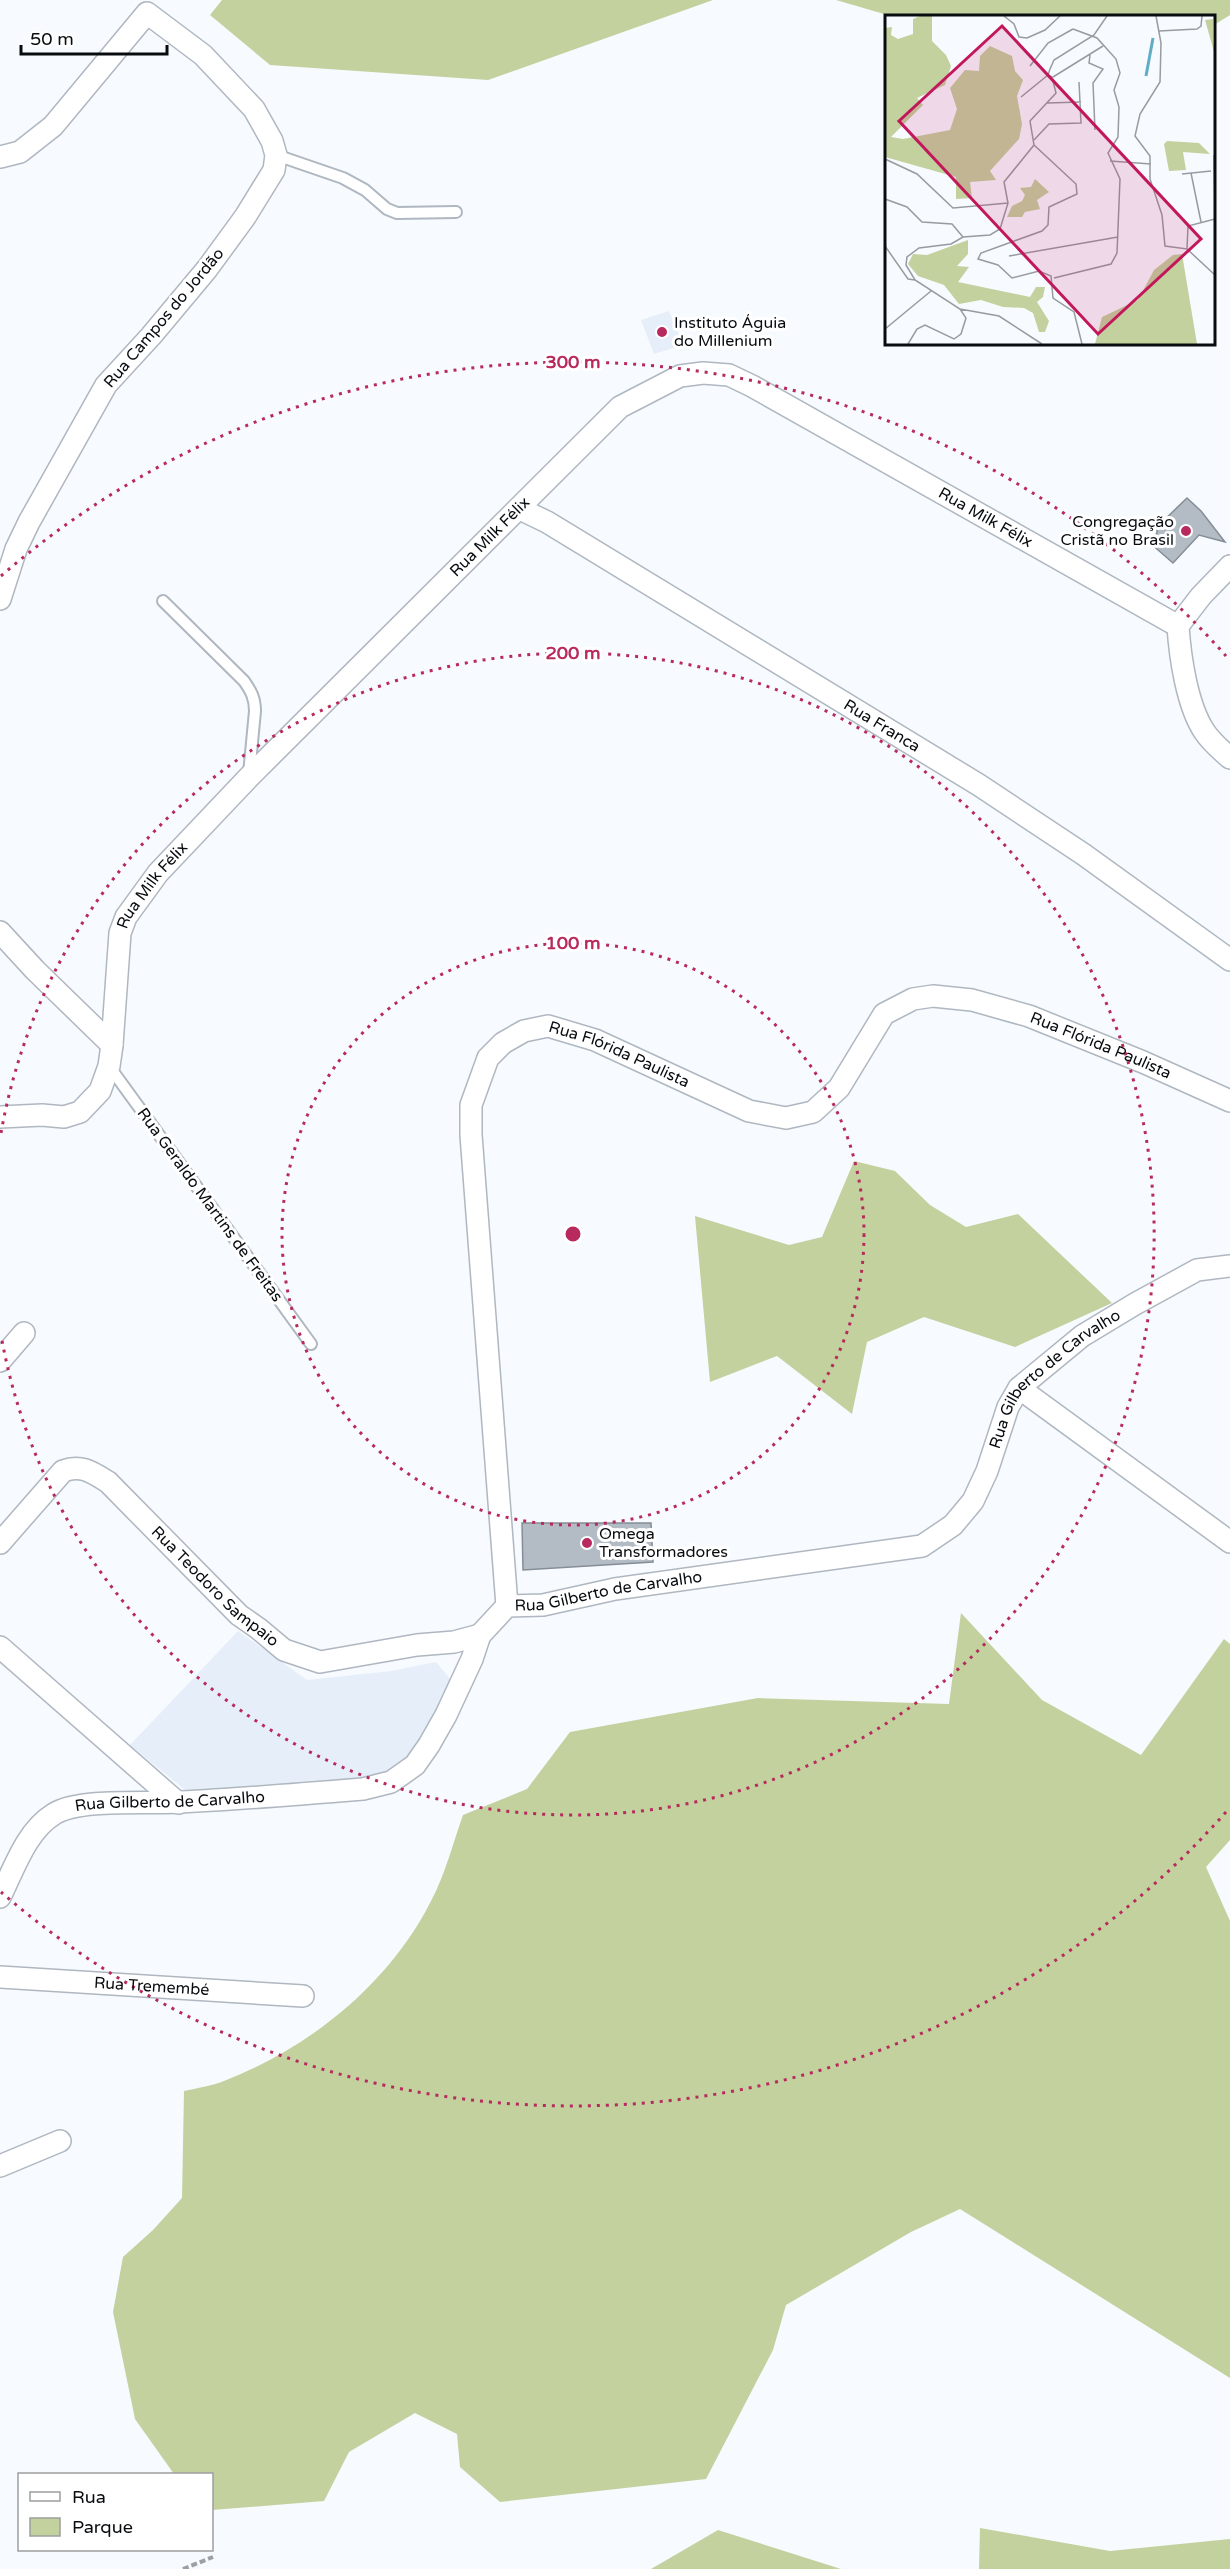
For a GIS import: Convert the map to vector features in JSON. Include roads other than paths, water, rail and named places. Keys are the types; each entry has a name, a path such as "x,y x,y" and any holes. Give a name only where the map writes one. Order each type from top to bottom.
{"street":[{"path":"0,157 20,152 53,126 143,6 203,55 254,109 269,134 275,162"},
{"name":"Rua Campos do Jordão","path":"0,599 16,549 29,522 106,385 152,336 207,269 245,217 275,162"},
{"name":"Rua Milk Félix","path":"0,1117 42,1115 64,1117 80,1112 100,1091 109,1066 112,1045 120,933 126,917 159,873 249,777 520,509 583,442 620,408 680,376 703,373 729,375 1178,627"},
{"name":"Rua Franca","path":"520,509 547,522 979,785 1083,854 1230,960"},
{"path":"1230,566 1202,596 1178,627 1180,661 1203,730 1230,758"},
{"path":"0,932 35,970 112,1045"},
{"name":"Rua Flórida Paulista","path":"507,1606 471,1135 471,1105 478,1081 488,1058 503,1043 524,1031 548,1026 595,1041 648,1063 749,1111 786,1118 813,1112 839,1088 884,1014 906,1001 933,996 972,1000 1029,1016 1143,1062 1230,1101"},
{"name":"Rua Gilberto de Carvalho","path":"0,1897 37,1827 55,1813 78,1806 178,1803 363,1789 392,1782 414,1765 429,1745 472,1659 480,1635 507,1606 543,1605 615,1589 922,1546 953,1525 973,1501 987,1471 1008,1407 1019,1388 1082,1336 1135,1304 1197,1270 1230,1266"},
{"path":"0,1361 24,1333"},
{"path":"1019,1388 1230,1542"},
{"name":"Rua Teodoro Sampaio","path":"0,1543 63,1471 74,1467 87,1469 108,1482 239,1615 284,1650 320,1662 417,1645 454,1642 480,1635"},
{"path":"0,1647 178,1803"},
{"name":"Rua Tremembé","path":"0,1977 303,1996"},
{"path":"0,2166 60,2141"}],"lane":[{"path":"275,162 343,178 365,190 387,209 397,213 456,213"},
{"path":"163,601 244,681 252,693 255,711 249,777"},
{"name":"Rua Geraldo Martins de Freitas","path":"109,1066 311,1344"}],"place":[{"name":"Instituto Águia do Millenium","path":"662,332"},
{"name":"Congregação Cristã no Brasil","path":"1186,531"},
{"name":"Omega Transformadores","path":"587,1543"}]}
